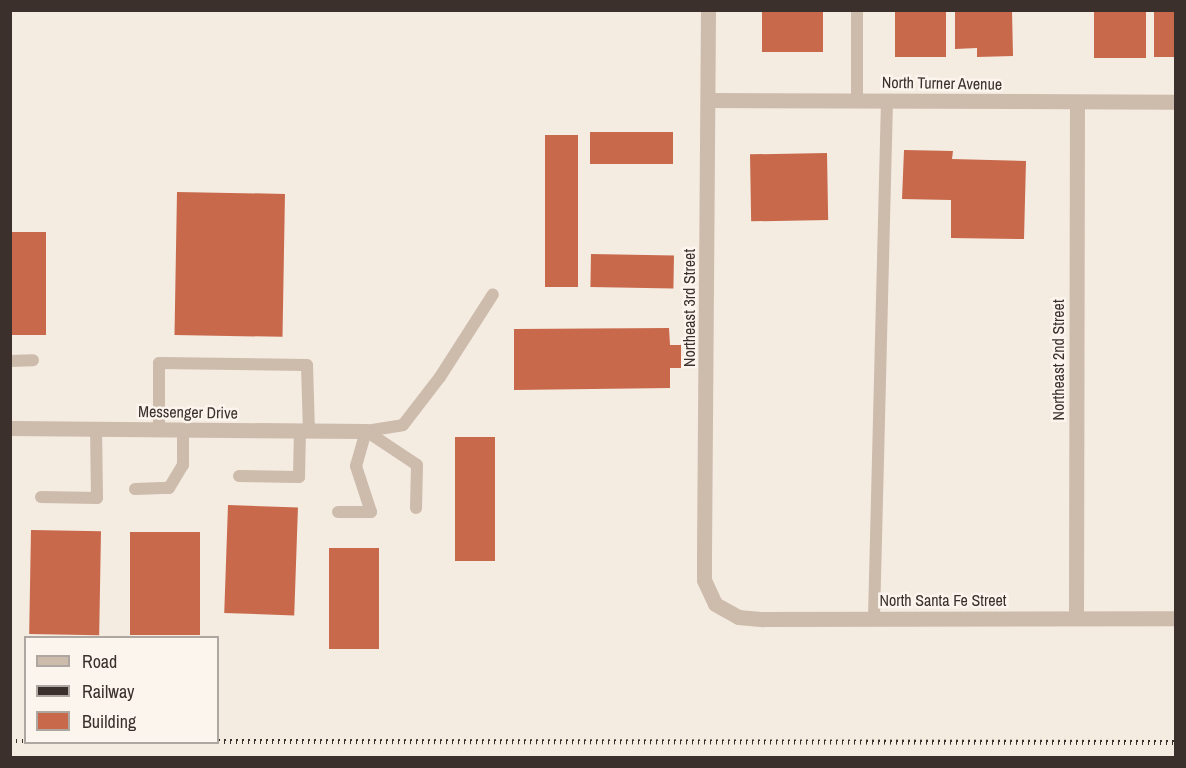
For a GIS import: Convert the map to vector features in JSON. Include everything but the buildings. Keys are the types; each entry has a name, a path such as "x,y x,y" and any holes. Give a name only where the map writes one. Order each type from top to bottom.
{"street":[{"name":"Northeast 3rd Street","path":"708,10 704,580 715,604"},
{"name":"North Turner Avenue","path":"708,100 1176,102"},
{"name":"Northeast 2nd Street","path":"1076,617 1077,102"},
{"name":"Messenger Drive","path":"10,428 366,431"},
{"name":"North Santa Fe Street","path":"715,604 738,617 754,618 1176,618"}],"lane":[{"path":"857,10 857,100"},
{"path":"874,618 887,100"},
{"path":"366,431 403,425 440,377 493,294"},
{"path":"10,361 33,360"},
{"path":"159,429 159,363 307,364 299,477 239,476"},
{"path":"41,497 97,498 96,429"},
{"path":"135,489 169,488 183,465 183,430"},
{"path":"366,431 417,465 416,508"},
{"path":"338,512 371,512 356,466 366,431"}],"railway":[{"path":"10,741 24,741"},
{"path":"219,741 1176,742"}]}
